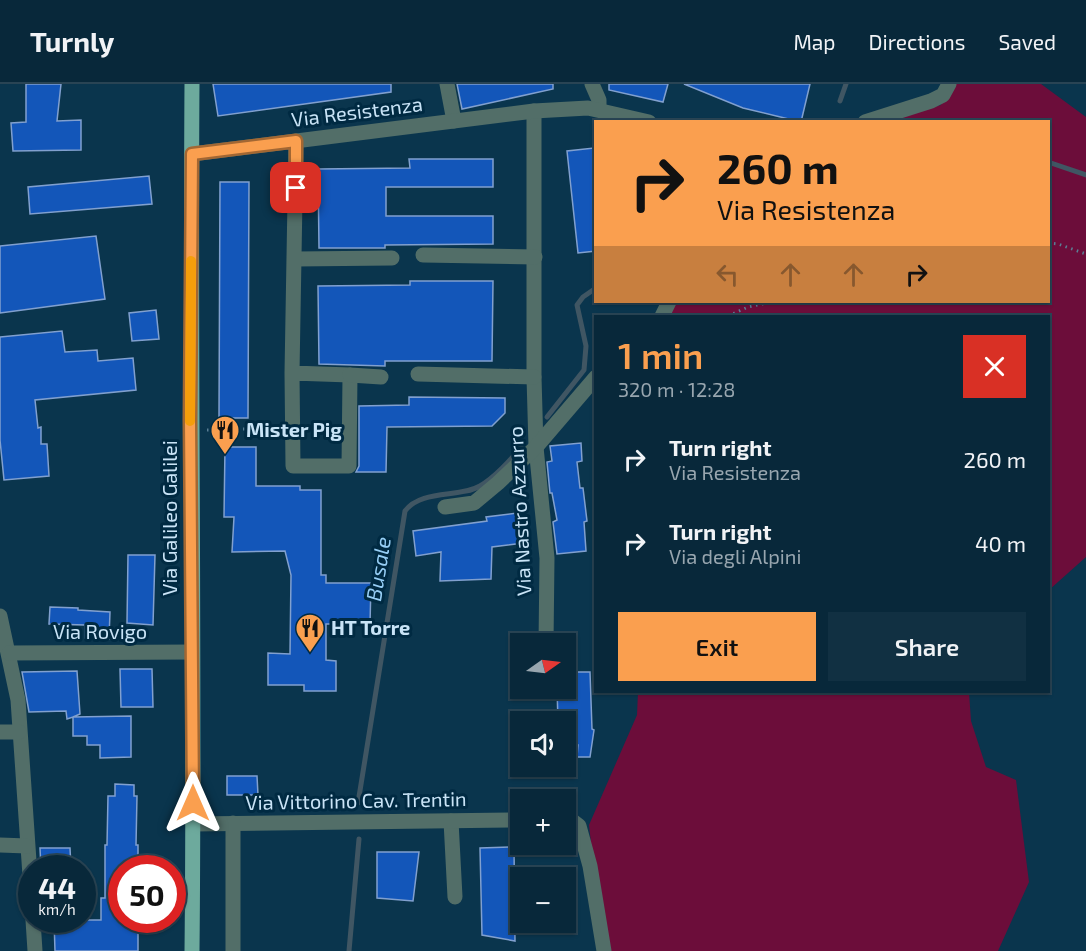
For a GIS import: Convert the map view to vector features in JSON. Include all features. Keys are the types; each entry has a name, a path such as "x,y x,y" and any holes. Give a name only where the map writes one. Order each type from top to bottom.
{"main road":[{"name":"Via Galileo Galilei","path":"192,84 190,421 192,951"}],"street":[{"path":"447,84 454,122"},
{"path":"592,84 599,99 599,109"},
{"path":"870,120 931,101 943,95 949,84"},
{"name":"Via Resistenza","path":"192,154 534,111 599,109 641,120"},
{"name":"Via Nastro Azzurro","path":"534,111 534,377 536,447 547,558 546,633"},
{"path":"296,141 296,259 292,373 293,466 349,466 350,375"},
{"path":"423,255 535,257"},
{"path":"296,259 392,258"},
{"path":"292,373 381,376"},
{"path":"418,374 534,377"},
{"path":"445,507 474,503 536,447 594,379"},
{"path":"0,616 18,700 28,855"},
{"name":"Via Rovigo","path":"9,653 192,652"},
{"path":"0,732 19,732"},
{"name":"Via Vittorino Cav. Trentin","path":"193,824 510,820"},
{"path":"451,821 455,897"},
{"path":"233,951 234,823"},
{"path":"576,833 590,866 604,951"},
{"path":"0,845 27,846"},
{"path":"34,933 35,951"}],"path":[{"path":"1050,243 1086,254"},
{"path":"730,315 748,307 766,303"},
{"path":"202,430 292,427"}],"shaded area":[{"path":"946,84 1041,84 1086,117 1086,557 1050,589 1050,315 658,315 667,303 1050,303 1050,120 880,120 941,105"},
{"path":"638,693 969,693 971,721 986,767 1016,780 1029,882 998,951 603,951 589,825 637,715"}],"building":[{"path":"26,84 61,84 57,121 81,120 81,150 13,151 11,123 26,122"},
{"path":"213,84 391,84 391,92 218,116"},
{"path":"457,84 553,84 553,89 462,109"},
{"path":"609,84 668,84 663,102 609,90"},
{"path":"684,84 810,84 801,120 743,108"},
{"path":"594,148 594,251 578,253 567,151"},
{"path":"409,159 493,159 493,187 386,187 386,216 493,216 493,244 319,248 318,169 410,168"},
{"path":"149,176 152,204 30,214 28,187"},
{"path":"220,182 249,182 248,418 219,418"},
{"path":"96,236 105,299 0,313 0,246"},
{"path":"410,281 493,281 492,361 385,361 385,366 319,364 318,286 410,285"},
{"path":"156,310 159,339 132,341 129,313"},
{"path":"62,331 65,352 97,350 98,361 133,358 136,390 35,400 38,428 41,427 41,444 47,444 49,476 4,480 0,440 0,337"},
{"path":"409,397 505,398 505,413 492,426 387,427 386,472 356,472 359,466 359,406 409,405"},
{"path":"581,443 582,461 577,462 587,521 584,522 586,551 557,554 553,522 557,520 552,493 550,493 547,462 552,461 550,446"},
{"path":"225,447 256,447 256,486 300,486 300,490 321,490 321,575 326,575 326,583 371,583 370,624 326,624 326,660 336,661 336,691 304,691 304,685 268,685 268,653 290,654 291,575 285,551 232,552 234,517 224,517"},
{"path":"517,513 523,543 492,547 491,579 440,581 441,552 416,556 413,531 487,521 486,517"},
{"path":"128,555 155,555 153,625 127,623"},
{"path":"50,607 110,612 109,639 85,638 85,625 49,624"},
{"path":"120,669 152,669 153,707 121,707"},
{"path":"77,671 80,714 67,719 66,711 29,712 22,672"},
{"path":"576,672 590,672 592,729 594,730 590,757 577,757 576,711 558,711 557,699 576,699"},
{"path":"131,716 131,757 100,758 100,745 87,745 87,736 73,736 73,717"},
{"path":"227,776 257,776 258,795 227,795"},
{"path":"115,784 134,785 134,796 137,796 136,845 138,845 138,855 108,855 108,933 138,933 138,951 55,951 54,933 96,933 96,920 101,920 101,898 105,898 108,796 115,796"},
{"path":"510,847 510,855 514,855 514,867 510,867 510,933 515,933 515,941 482,935 480,848"},
{"path":"40,848 70,848 70,855 40,855"},
{"path":"377,852 419,852 413,901 377,898"}],"waterway":[{"path":"840,101 846,84"},
{"name":"Busale","path":"1050,163 1086,175"},
{"name":"Busale","path":"547,417 584,370 586,346 577,305 583,297 594,289"},
{"name":"Busale","path":"358,803 405,511 412,504 421,500 472,490 480,486 502,468 521,447"},
{"name":"Busale","path":"349,951 359,839"}],"slow traffic":[{"path":"190,421 191,261"}],"place":[{"name":"Mister Pig","path":"225,456"},
{"name":"HT Torre","path":"310,654"}],"route":[{"path":"193,803 190,420 192,154 296,141 296,188"}]}
